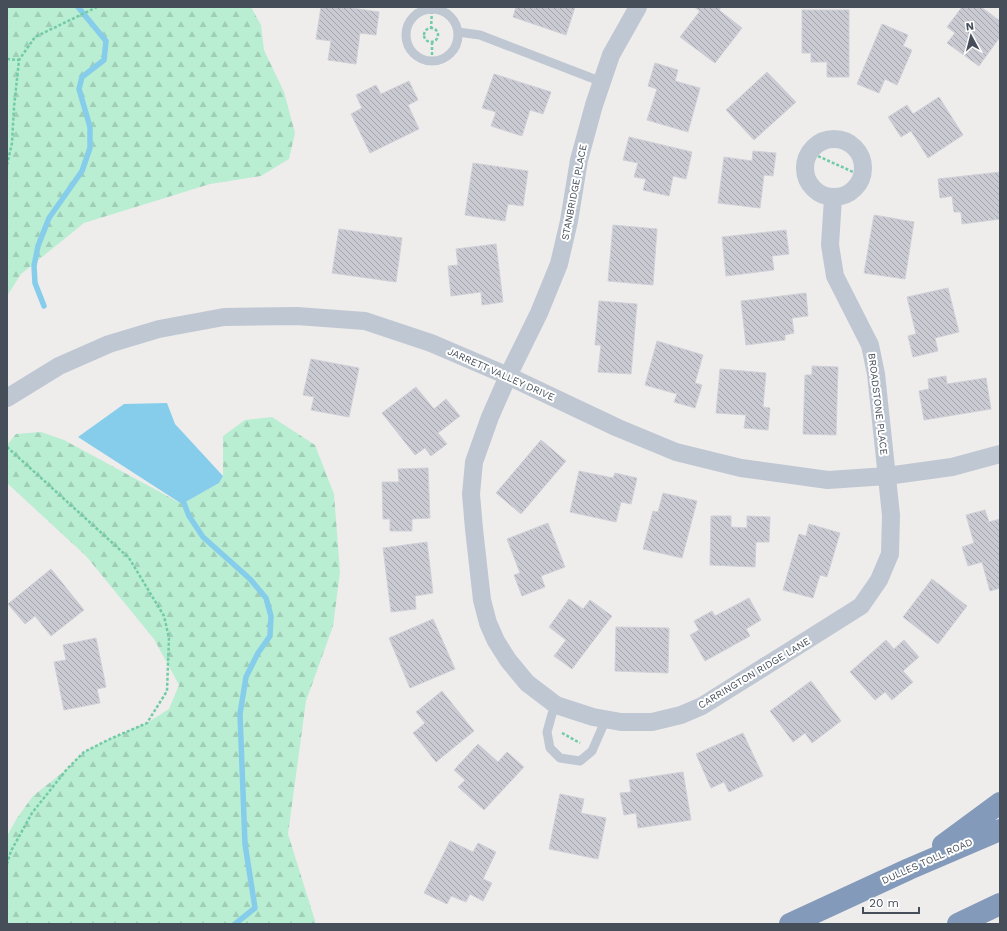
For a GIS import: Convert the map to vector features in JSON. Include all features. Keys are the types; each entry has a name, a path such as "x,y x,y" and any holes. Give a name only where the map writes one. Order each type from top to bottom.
{"highway":[{"path":"909,869 1000,803"},
{"name":"DULLES TOLL ROAD","path":"790,924 909,869 1000,830"},
{"path":"958,924 1000,904"}],"street":[{"name":"STANBRIDGE PLACE","path":"508,376 539,313 559,264 569,221 579,160 594,105 611,55 638,7"},
{"path":"833,139 846,142 857,150 862,158 864,167 858,185 852,192 843,197 833,198 816,192 810,186 804,169 805,160 809,152 824,140 833,139"},
{"name":"BROADSTONE PLACE","path":"833,198 830,245 835,276 870,345 876,374 887,476"},
{"name":"JARRETT VALLEY DRIVE","path":"7,398 59,366 109,344 159,328 224,317 297,316 364,321 431,343 508,376 618,428 676,452 741,468 828,480 887,476 952,467 1000,454"},
{"name":"CARRINGTON RIDGE LANE","path":"508,376 490,417 474,462 471,494 482,600 488,623 496,641 508,660 527,683 556,705 593,717 621,722 652,722 681,715 708,702 861,606 879,580 890,554 891,515 887,476"}],"lane":[{"path":"432,9 444,12 449,16 453,20 458,32 456,44 451,52 445,57 432,60 424,59 413,52 407,37 407,28 413,17 420,12 432,9"},
{"path":"458,32 480,35 602,82"},
{"path":"556,705 548,732 550,748 560,758 580,761 592,751 606,719"}],"path":[{"path":"7,165 12,143 18,60 35,37 96,8"},
{"path":"431,29 432,9"},
{"path":"431,29 427,30 425,36 428,41 432,42"},
{"path":"431,29 435,30 438,36 436,40 432,42"},
{"path":"432,42 432,60"},
{"path":"7,59 18,60"},
{"path":"809,152 862,176"},
{"path":"7,447 129,558 164,616 169,638 167,691 147,723 84,752 67,769 32,813 11,851 7,864"},
{"path":"549,725 592,751"}],"green space":[{"path":"7,7 251,7 261,25 264,50 284,92 295,133 289,159 261,176 210,184 84,223 21,274 7,296"},
{"path":"272,417 315,445 334,494 340,572 333,626 306,701 288,834 316,924 7,924 7,836 17,818 33,796 67,769 84,752 147,723 169,709 179,685 154,639 86,556 7,483 7,445 16,434 41,432 64,440 182,504 219,483 223,476 223,436 245,420"}],"water":[{"path":"167,403 175,424 223,476 219,483 182,504 78,437 124,404"}],"building":[{"path":"321,7 352,7 379,12 376,35 360,33 356,64 328,60 331,41 316,39"},
{"path":"516,7 575,7 566,35 513,17"},
{"path":"694,7 721,7 719,10 742,28 715,63 680,37 700,11"},
{"path":"962,7 981,7 1000,21 1000,37 979,66 947,43 955,33 947,27"},
{"path":"802,10 849,10 849,77 827,77 827,62 811,62 811,53 802,53"},
{"path":"882,24 908,35 903,46 912,50 897,85 885,79 879,93 857,84"},
{"path":"655,63 678,70 675,81 700,88 688,132 647,120 657,89 648,86"},
{"path":"767,72 796,102 754,140 726,110"},
{"path":"494,74 551,92 543,114 530,110 522,136 491,126 496,112 482,108"},
{"path":"409,81 418,100 408,105 419,129 370,153 351,114 362,108 356,95 376,85 381,94"},
{"path":"939,97 963,135 928,158 911,131 901,137 888,117 907,105 913,114"},
{"path":"629,137 692,152 686,179 673,176 669,196 643,190 646,179 634,177 638,163 623,160"},
{"path":"753,151 776,153 773,176 764,175 760,208 718,203 724,157 752,161"},
{"path":"473,163 528,171 523,206 508,204 505,221 465,215"},
{"path":"1000,172 1000,219 962,224 961,212 954,212 952,196 940,198 938,179"},
{"path":"874,215 914,222 905,279 864,273"},
{"path":"613,225 657,229 653,285 608,281"},
{"path":"339,229 402,238 396,282 332,273"},
{"path":"786,230 789,254 772,256 774,270 726,276 722,237"},
{"path":"496,244 503,302 482,305 481,292 451,296 448,266 458,265 456,249"},
{"path":"948,288 959,332 935,338 938,351 913,357 908,336 916,334 907,297"},
{"path":"806,293 808,316 792,318 794,333 785,335 785,340 746,345 741,301"},
{"path":"599,301 637,304 631,374 598,372 601,345 595,345"},
{"path":"657,341 703,355 695,383 702,385 695,408 674,402 677,394 645,385"},
{"path":"311,359 359,368 349,417 311,410 314,397 303,395"},
{"path":"812,366 838,367 836,435 803,434 805,375 812,375"},
{"path":"720,369 766,373 763,407 770,408 768,430 744,428 746,415 716,413"},
{"path":"946,376 947,384 986,378 991,409 924,420 919,391 929,389 928,379"},
{"path":"416,387 434,409 446,399 460,416 438,433 447,444 431,456 425,448 415,455 382,413"},
{"path":"541,440 566,461 521,514 496,493"},
{"path":"428,468 430,518 412,519 412,531 390,531 390,519 383,519 382,482 399,482 398,469"},
{"path":"579,471 613,478 615,473 637,478 631,504 621,502 616,522 570,512"},
{"path":"663,493 697,501 682,558 643,549 653,511 658,512"},
{"path":"985,510 989,522 1000,519 1000,588 990,591 982,562 968,566 962,547 974,543 966,515"},
{"path":"711,516 731,516 731,527 747,528 747,516 770,517 769,542 756,542 755,567 710,565"},
{"path":"548,523 565,567 541,576 545,587 522,596 514,575 520,573 507,539"},
{"path":"809,524 840,533 827,577 820,575 813,598 783,590 799,534 806,536"},
{"path":"427,542 433,593 415,596 416,609 391,612 383,548"},
{"path":"51,569 84,610 51,636 35,616 25,624 8,604"},
{"path":"932,579 967,606 938,644 903,617"},
{"path":"749,598 761,620 746,629 750,636 705,661 690,635 699,630 694,621 712,611 715,616"},
{"path":"569,599 583,609 590,600 612,616 572,669 554,656 566,640 549,627"},
{"path":"433,619 455,669 410,688 389,638"},
{"path":"616,627 669,628 668,673 615,671"},
{"path":"96,638 106,687 97,689 100,703 64,710 54,662 66,660 63,645"},
{"path":"886,640 894,649 904,640 919,657 903,671 913,682 892,700 885,692 875,700 850,672"},
{"path":"811,681 841,721 812,743 805,733 793,742 770,711"},
{"path":"442,691 474,731 436,762 413,733 425,723 416,712"},
{"path":"743,733 763,776 729,792 724,782 711,788 696,754"},
{"path":"478,744 498,762 507,752 524,767 484,810 458,787 465,780 454,770"},
{"path":"683,772 691,820 638,828 636,813 624,815 620,793 631,792 629,780"},
{"path":"560,794 584,799 581,813 606,818 598,859 549,849"},
{"path":"450,841 473,852 478,843 496,852 483,879 492,883 483,901 470,894 466,902 451,896 447,904 424,893"}],"waterway":[{"path":"44,306 35,283 34,266 38,246 49,218 82,171 90,148 90,127 79,89 82,77 104,60 106,41 78,7"},
{"path":"182,498 189,516 203,537 250,579 266,598 271,616 270,636 258,653 246,677 240,714 245,844 255,908 235,924"}]}
